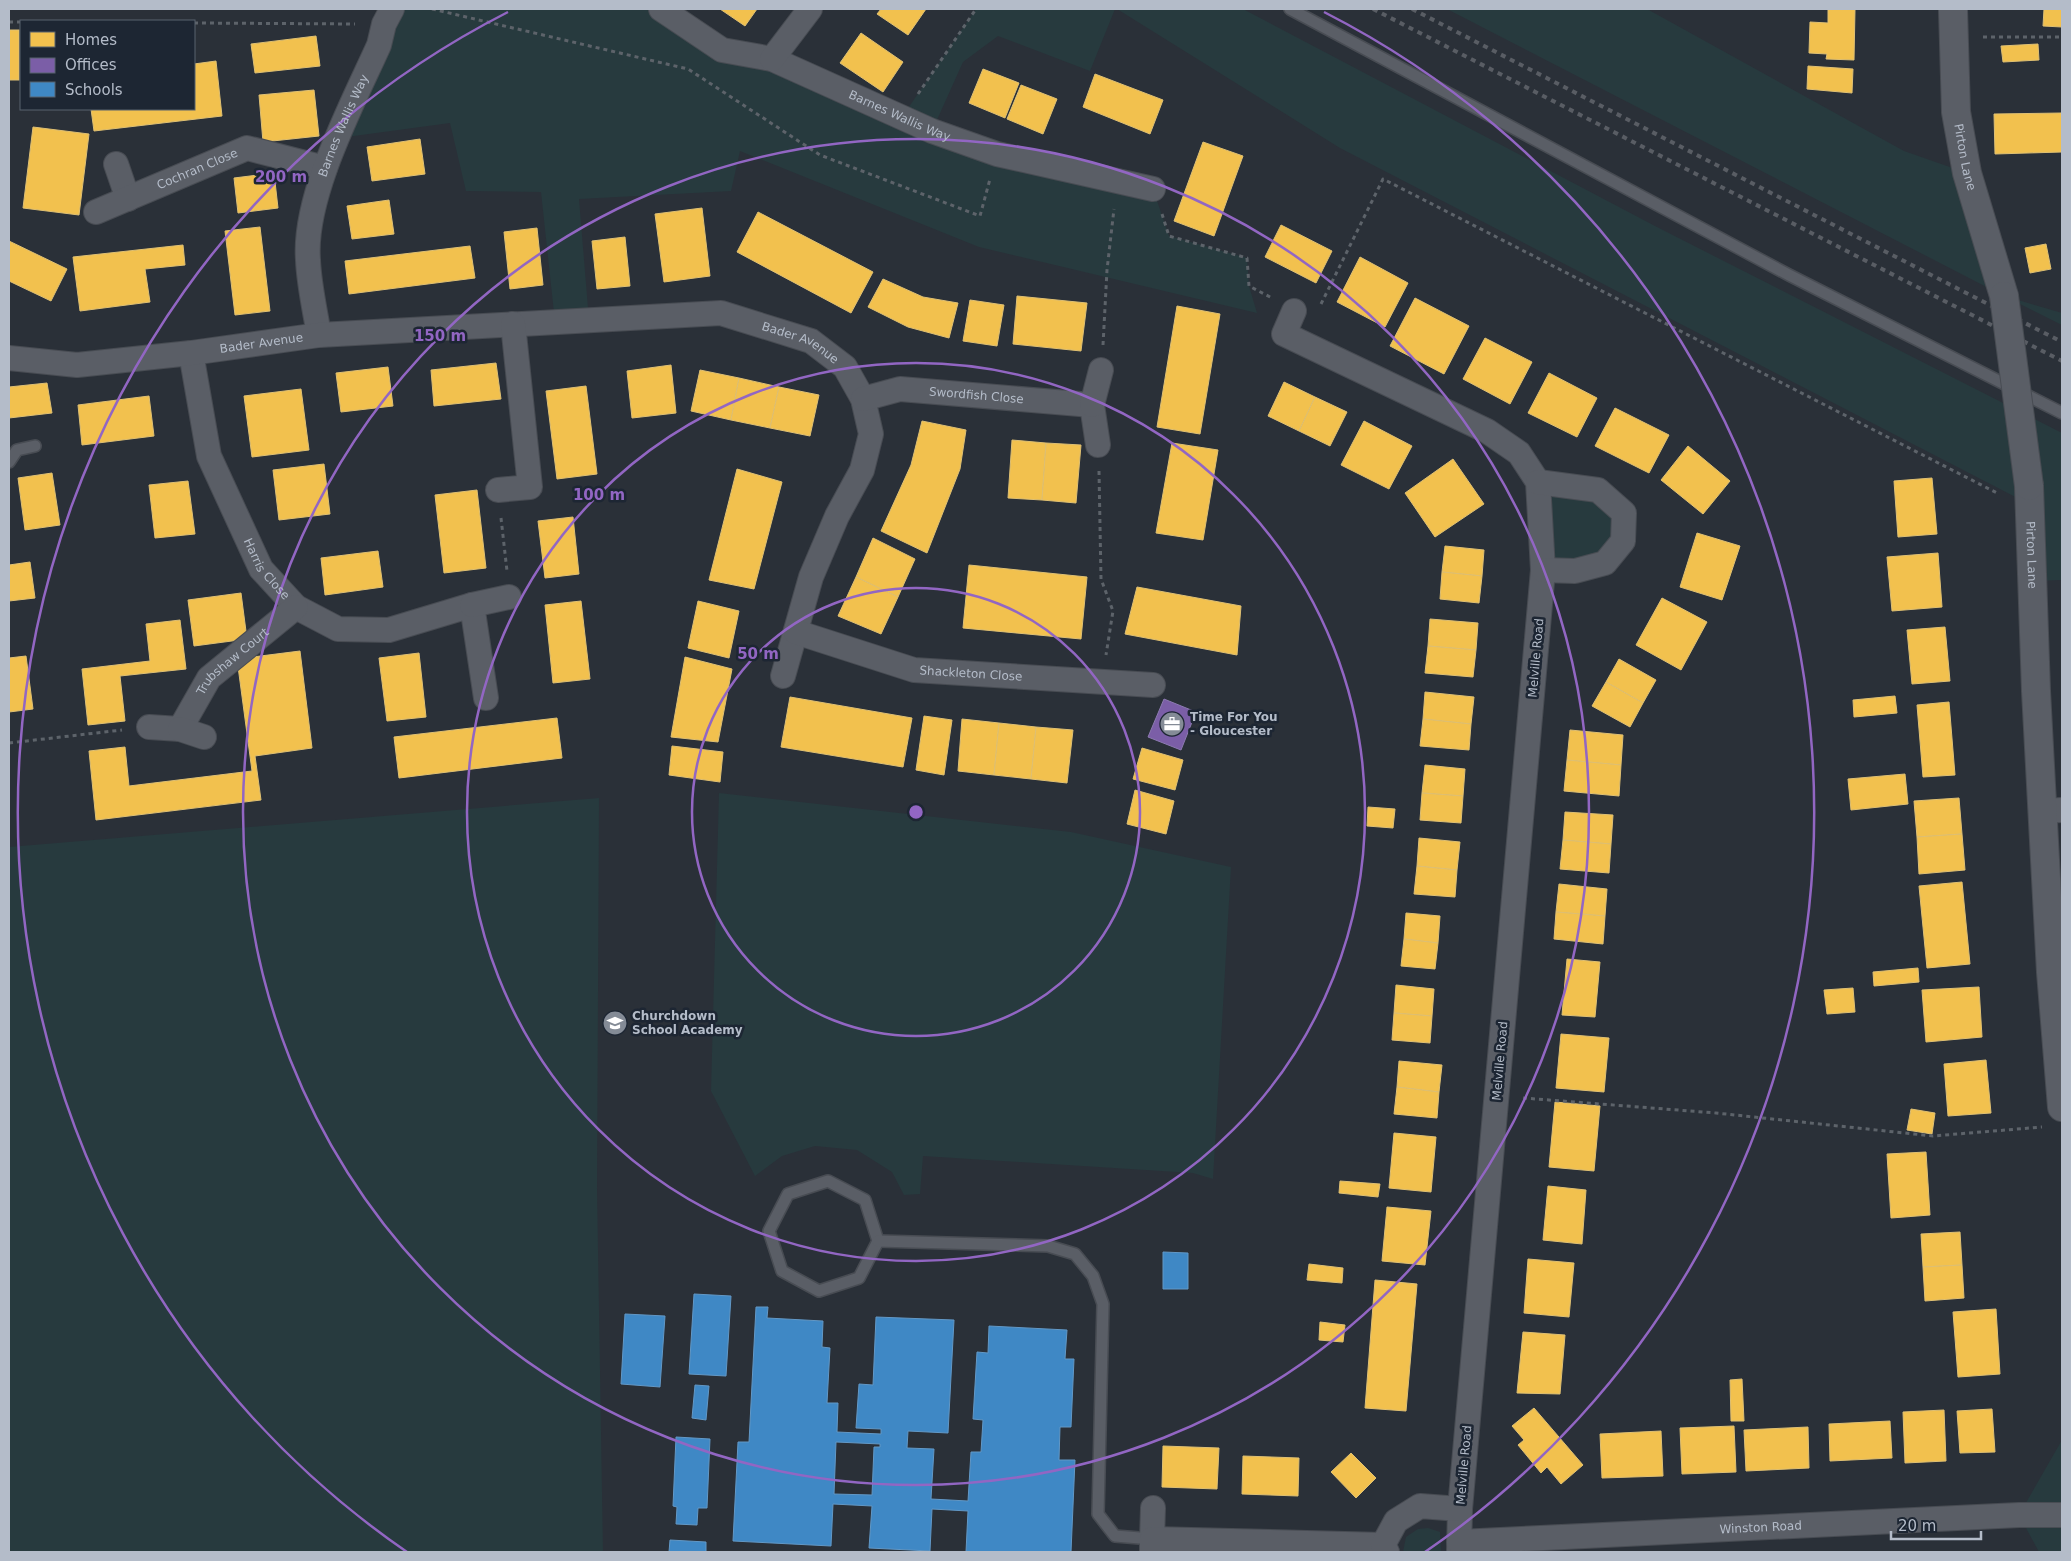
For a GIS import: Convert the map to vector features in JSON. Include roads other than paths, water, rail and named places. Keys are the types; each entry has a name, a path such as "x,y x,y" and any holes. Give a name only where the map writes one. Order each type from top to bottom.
{"street":[{"name":"Barnes Wallis Way","path":"661,9 722,50 772,59 932,131 996,154 1153,189"},
{"path":"772,59 810,9"},
{"name":"Pirton Lane","path":"1953,9 1956,112 1967,174 2004,296 2029,498 2033,627 2052,811 2051,972 2062,1108"},
{"name":"Barnes Wallis Way","path":"319,335 308,259 309,225 325,168 379,45 388,16"},
{"name":"Cochran Close","path":"96,212 247,148 325,168"},
{"path":"116,164 128,199"},
{"path":"1294,311 1284,334 1487,431 1518,453 1538,482 1598,490 1624,514 1624,541 1605,564 1575,571 1543,570"},
{"name":"Bader Avenue","path":"9,358 77,365 319,335 720,313 811,341 846,367 863,399 871,434 862,470 837,516 810,577 783,676"},
{"path":"498,490 530,487 514,324"},
{"name":"Harris Close","path":"191,352 208,456 261,569 296,607 338,629 389,630 472,605 509,597"},
{"path":"1098,445 1092,405 1101,370"},
{"name":"Swordfish Close","path":"863,399 900,389 1092,405"},
{"name":"Melville Road","path":"1459,1547 1460,1509 1543,570 1538,482"},
{"path":"472,605 486,698"},
{"name":"Trubshaw Court","path":"180,729 209,678 296,607"},
{"name":"Shackleton Close","path":"796,632 914,670 1153,685"},
{"path":"149,727 180,729 204,737"},
{"path":"1153,1508 1152,1546 1385,1549 1396,1521 1420,1506 1460,1509"},
{"name":"Winston Road","path":"1459,1547 2018,1515 2062,1515"}],"lane":[{"path":"1290,9 1789,275 2062,413"},
{"path":"9,462 17,450 35,446"},
{"path":"828,1182 866,1200 878,1241 859,1278 819,1291 782,1271 769,1232 788,1194 828,1182"},
{"path":"878,1241 1048,1246 1074,1254 1093,1276 1103,1304 1098,1514 1115,1536 1152,1546"}],"railway":[{"path":"1373,9 2062,361"},
{"path":"1412,9 2062,342"}],"place":[{"name":"Time For You - Gloucester","path":"1172,724"},
{"name":"Churchdown School Academy","path":"615,1023"}]}
